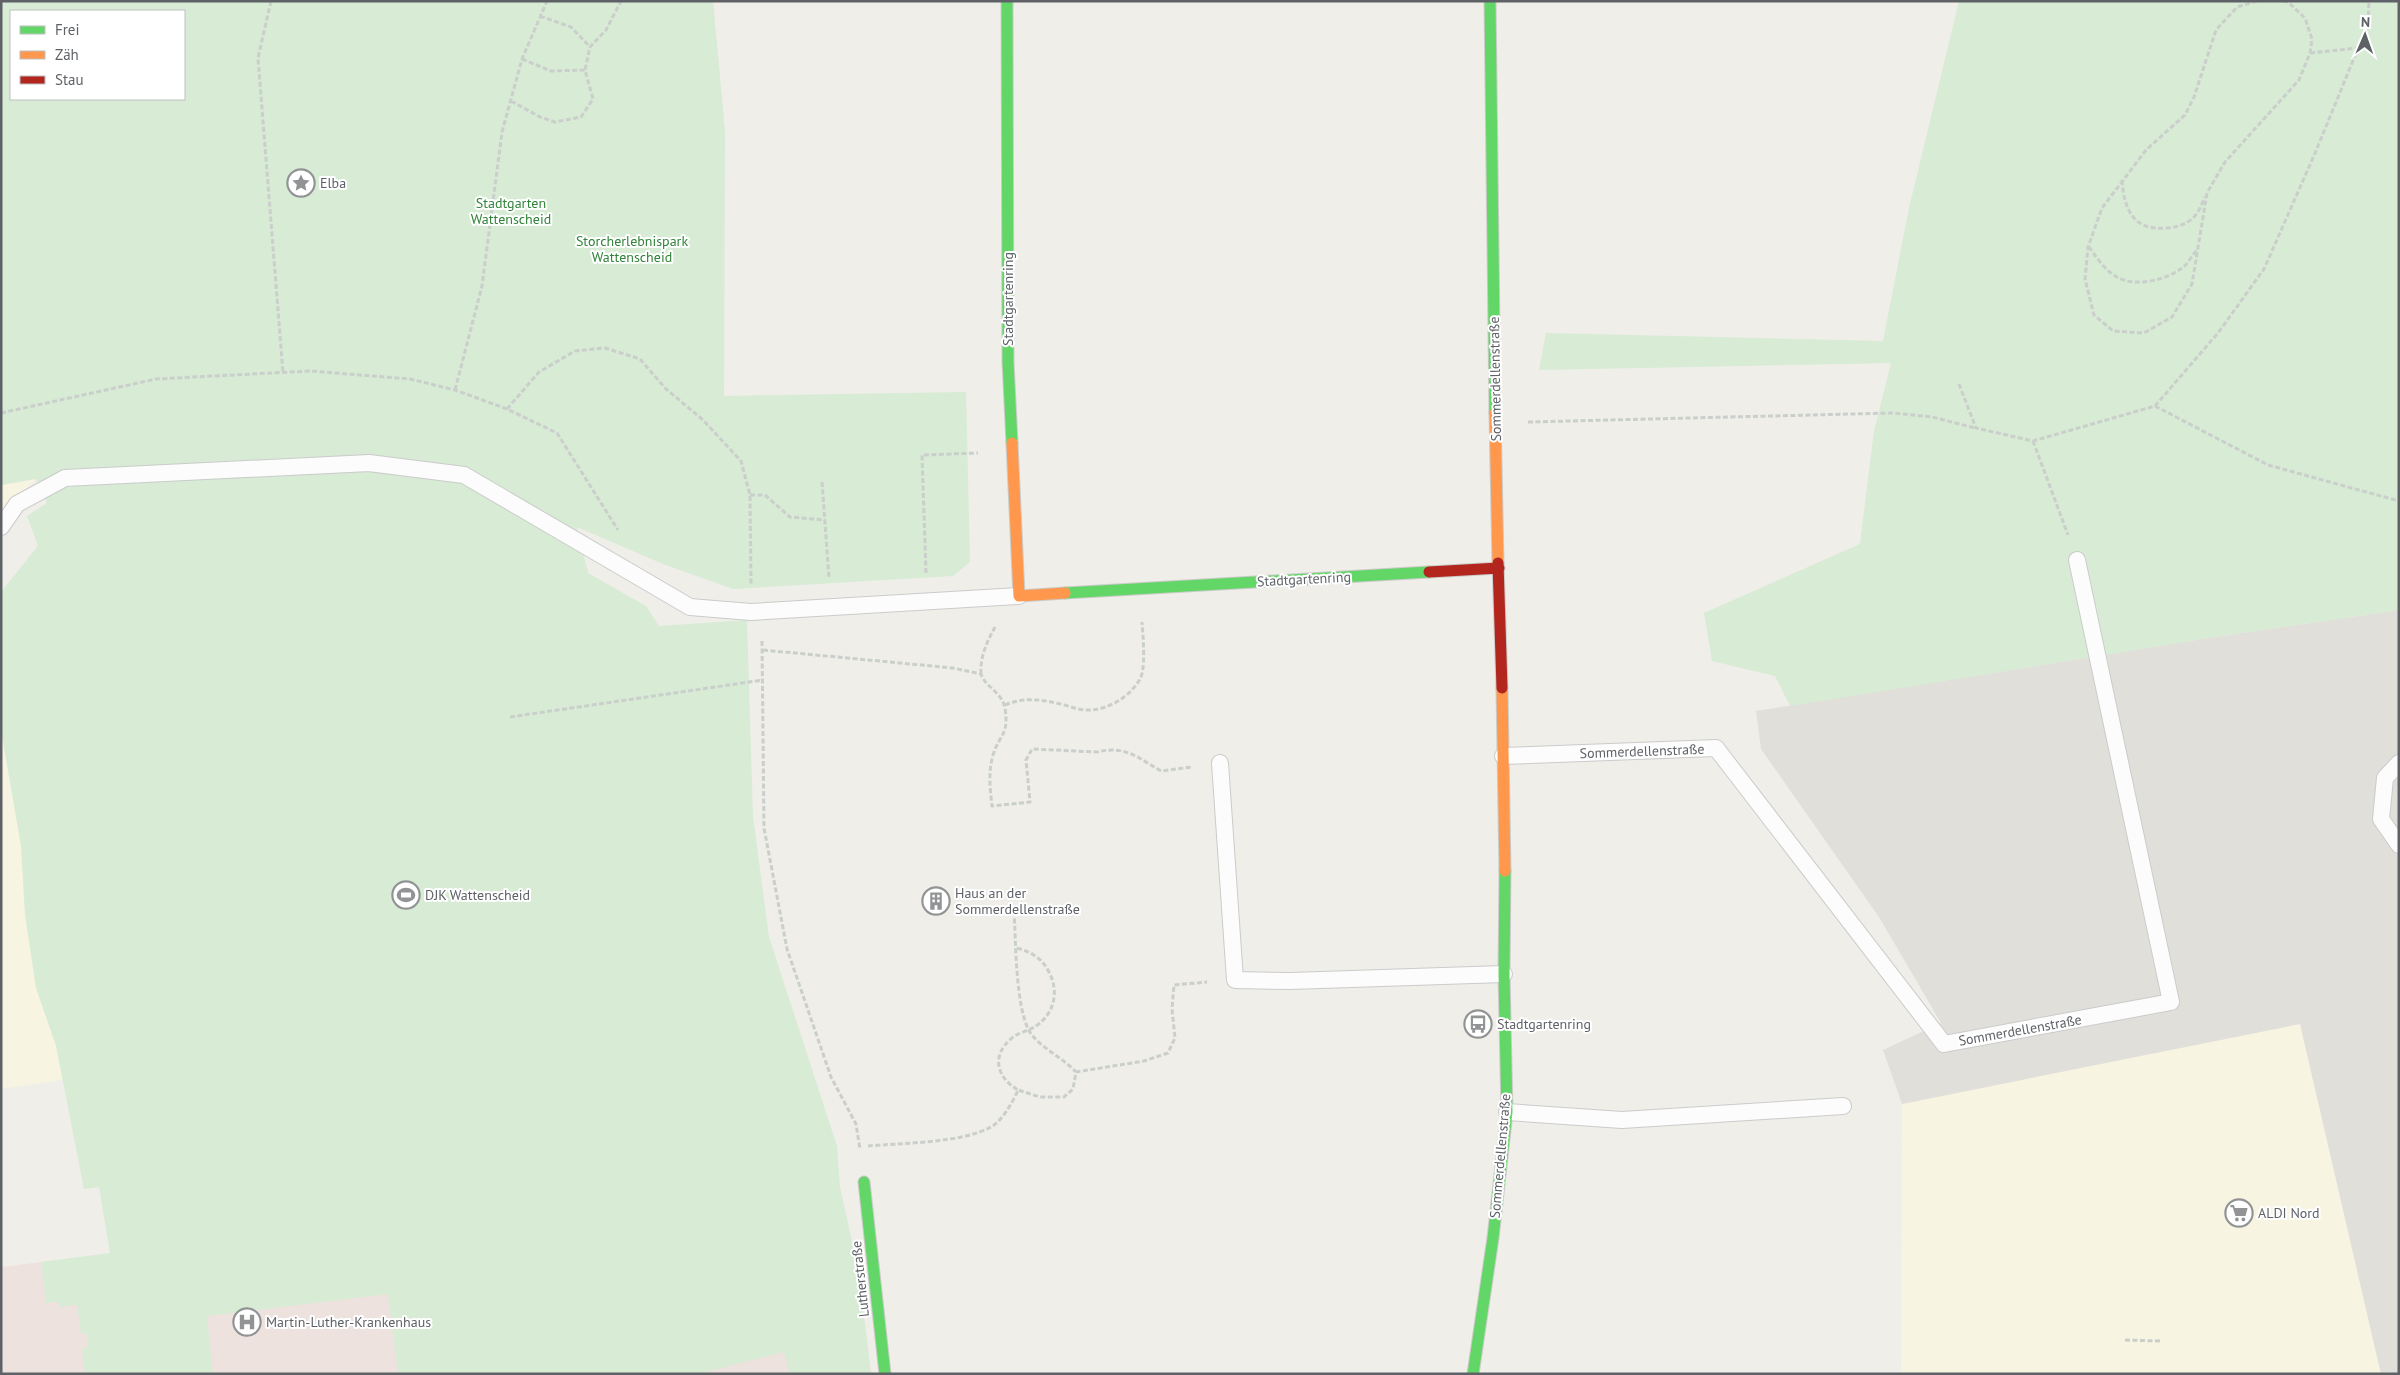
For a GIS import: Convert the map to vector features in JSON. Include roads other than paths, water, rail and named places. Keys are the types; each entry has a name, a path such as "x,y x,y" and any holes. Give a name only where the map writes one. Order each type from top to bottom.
{"street":[{"name":"Stadtgartenring","path":"1007,1 1008,353 1019,596 1499,568"},
{"name":"Sommerdellenstraße","path":"1473,1374 1493,1238 1507,1112 1490,1"},
{"name":"Lutherstraße","path":"864,1182 886,1374"}],"lane":[{"name":"Stadtgartenring","path":"1,527 17,504 65,478 369,463 464,475 690,607 756,611 1019,596"},
{"name":"Sommerdellenstraße","path":"1503,756 1716,748 1944,1044 2171,1002 2077,560"},
{"path":"1220,763 1235,980 1290,981 1504,974"},
{"path":"2399,763 2385,778 2381,819 2399,845"},
{"path":"1507,1112 1622,1120 1842,1106"}],"place":[{"name":"Elba","path":"301,183"},
{"name":"DJK Wattenscheid","path":"406,895"},
{"name":"Haus an der Sommerdellenstraße","path":"936,901"},
{"name":"Stadtgartenring","path":"1478,1024"},
{"name":"ALDI Nord","path":"2239,1213"},
{"name":"Martin-Luther-Krankenhaus","path":"247,1322"}],"park label":[{"name":"Stadtgarten Wattenscheid","path":"511,212"},
{"name":"Storcherlebnispark Wattenscheid","path":"632,250"}]}
